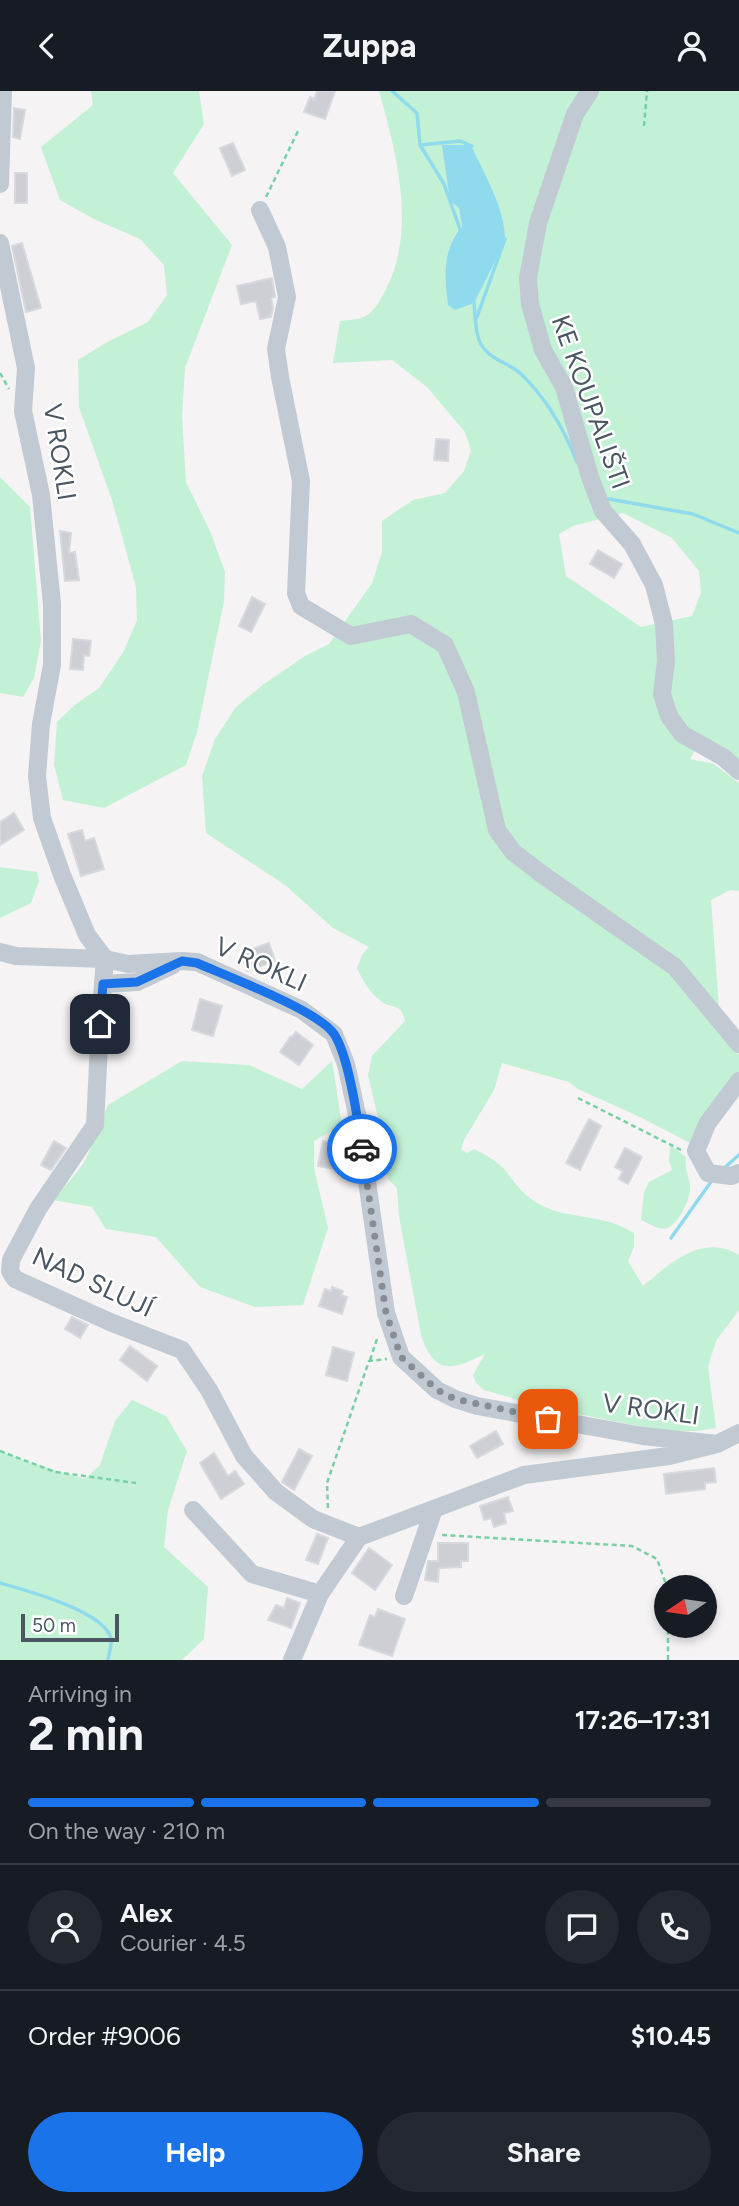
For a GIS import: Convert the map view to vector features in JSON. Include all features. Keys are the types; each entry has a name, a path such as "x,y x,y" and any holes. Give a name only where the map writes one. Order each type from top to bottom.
{"street":[{"path":"0,184 3,91"},
{"name":"KE KOUPALIŠTI","path":"590,91 575,114 538,223 528,278 534,324 543,350 564,387 600,506 632,544 654,585 664,624 666,661 662,694 669,716 682,734 723,757 739,771"},
{"path":"260,210 276,247 287,297 276,349 302,481 296,593 301,606 351,636 411,624 445,645 466,692 497,829 513,852 676,967 739,1044"},
{"name":"V ROKLI","path":"0,243 26,368 23,411 41,495 52,604 52,664 41,724 37,776 43,818 62,875 87,935 105,959 128,964 182,961 197,963 302,1010 334,1034 346,1064 358,1119 386,1313 401,1357 437,1390 477,1406 643,1436 717,1444"},
{"path":"0,952 16,956 105,959"},
{"name":"NAD SLUJÍ","path":"105,959 95,1125 38,1209 10,1260 10,1271 15,1279 110,1322 182,1350 209,1390 244,1456 276,1492 313,1519 359,1537"},
{"path":"103,984 137,982 182,961"},
{"path":"739,1081 707,1124 696,1151 708,1174 730,1176 739,1173"},
{"path":"292,1660 320,1594 359,1537 524,1475 669,1455 717,1444 739,1433"},
{"path":"404,1596 434,1509"},
{"path":"193,1510 252,1574 320,1594"}],"path":[{"path":"644,126 647,91"},
{"path":"260,210 299,129"},
{"path":"578,1098 701,1160"},
{"path":"328,1505 327,1483 369,1361 401,1357"},
{"path":"0,1451 55,1472 136,1483"},
{"path":"427,1528 433,1535 632,1546 657,1559 663,1575"},
{"path":"668,1638 668,1660"}],"green space":[{"path":"91,91 199,91 204,124 173,173 232,245 185,368 182,416 186,482 210,531 225,572 224,601 197,732 186,765 104,808 63,800 54,765 57,722 99,688 124,651 137,620 136,587 112,500 79,407 78,360 148,322 167,295 164,265 140,239 94,219 60,200 41,147 93,105"},
{"path":"379,91 739,91 739,765 700,741 690,759 714,764 739,783 739,891 730,890 711,900 721,1034 737,1050 739,1076 692,1144 578,1089 569,1082 502,1063 494,1090 461,1149 467,1153 474,1149 495,1161 525,1194 541,1205 564,1213 609,1222 634,1233 634,1247 628,1261 643,1286 676,1260 700,1249 725,1249 739,1255 739,1310 716,1341 708,1367 716,1428 664,1431 543,1407 484,1390 476,1383 473,1375 485,1354 454,1366 446,1366 432,1358 421,1335 399,1216 397,1188 388,1179 368,1075 372,1056 405,1021 403,1015 399,1009 377,998 359,973 357,968 362,955 369,947 333,928 285,885 206,833 202,776 215,739 236,707 305,656 329,644 372,583 382,552 382,521 413,500 445,493 464,471 471,450 465,432 427,387 392,360 333,363 340,321 363,317 373,310 388,285 396,262 402,214 397,164","holes":["443,145 471,145 500,212 505,242 492,266 448,305 446,263 451,244 462,227 459,208 450,201","623,513 672,538 699,571 701,593 692,616 641,627 566,576 559,534 573,526"]},
{"path":"0,477 30,507 41,641 34,678 23,697 0,693"},
{"path":"0,867 37,872 39,881 31,903 0,918"},
{"path":"182,1061 249,1065 302,1089 332,1061 342,1125 314,1141 314,1168 328,1228 303,1305 255,1307 200,1287 156,1237 106,1229 92,1207 53,1200 86,1159 108,1105"},
{"path":"670,1145 686,1157 690,1190 679,1218 671,1226 661,1228 641,1220 644,1192 649,1182 672,1170 669,1160"},
{"path":"132,1400 166,1416 187,1451 168,1510 164,1547 208,1587 204,1639 182,1660 0,1660 0,1451 85,1479 100,1465 115,1421"}],"water":[{"path":"442,145 471,145 502,217 505,242 474,303 455,310 448,305 446,264 451,245 462,227 459,208 450,201"}],"building":[{"path":"317,91 335,91 325,119 304,112 310,97 314,99"},
{"path":"14,108 25,110 20,139 13,137"},
{"path":"233,143 245,170 232,176 220,148"},
{"path":"15,173 27,173 27,203 15,203"},
{"path":"22,243 41,308 26,312 12,246"},
{"path":"272,278 275,297 271,298 271,317 260,319 256,301 241,304 237,286"},
{"path":"436,439 449,440 448,461 434,460"},
{"path":"60,531 71,533 69,553 75,552 79,580 65,581"},
{"path":"598,550 622,564 614,578 590,564"},
{"path":"252,597 265,604 251,632 239,626"},
{"path":"73,639 91,641 89,656 84,655 83,670 70,669"},
{"path":"14,813 24,830 0,845 0,822"},
{"path":"82,830 85,841 94,838 104,869 81,876 68,834"},
{"path":"269,943 275,961 247,971 241,953"},
{"path":"200,999 222,1006 213,1036 192,1030"},
{"path":"296,1032 313,1045 299,1065 280,1052"},
{"path":"589,1119 601,1126 580,1170 566,1163"},
{"path":"54,1141 66,1148 51,1170 41,1165"},
{"path":"323,1141 344,1145 340,1170 318,1166"},
{"path":"625,1148 642,1157 628,1184 619,1179 623,1171 615,1167"},
{"path":"332,1287 343,1291 341,1295 347,1297 342,1314 319,1306 325,1289 331,1291"},
{"path":"72,1317 88,1325 80,1338 65,1329"},
{"path":"130,1346 157,1366 147,1381 120,1360"},
{"path":"333,1347 354,1353 347,1381 326,1375"},
{"path":"496,1431 503,1444 477,1458 470,1446"},
{"path":"299,1449 312,1456 294,1490 282,1482"},
{"path":"214,1453 228,1476 235,1471 244,1484 221,1499 200,1463"},
{"path":"714,1468 716,1482 705,1483 705,1489 666,1494 664,1474"},
{"path":"508,1497 513,1511 504,1513 506,1523 494,1527 491,1518 484,1520 480,1506"},
{"path":"317,1534 328,1538 318,1564 306,1560"},
{"path":"438,1543 468,1543 468,1561 461,1561 461,1567 439,1568 438,1582 425,1580 428,1561 438,1561"},
{"path":"369,1548 392,1565 375,1590 352,1573"},
{"path":"287,1598 300,1603 291,1628 268,1620 276,1605 284,1608"},
{"path":"378,1609 405,1619 392,1656 359,1645 370,1615 375,1617"}],"waterway":[{"path":"392,91 417,113 420,145 444,184 461,232"},
{"path":"420,145 460,141 472,146"},
{"path":"477,317 505,239"},
{"path":"474,302 477,331 482,346 492,356 521,374 538,393 560,426 577,462"},
{"path":"603,498 693,514 739,533"},
{"path":"723,1169 739,1155"},
{"path":"671,1238 713,1179"},
{"path":"0,1583 62,1603 94,1619 105,1628 111,1638 108,1660"}],"way so far":[{"path":"362,1149 386,1313 401,1357 437,1390 455,1399 477,1406 548,1419"}],"route":[{"path":"100,1024 103,984 137,982 182,961 197,963 302,1010 334,1034 346,1064 362,1149"}]}
